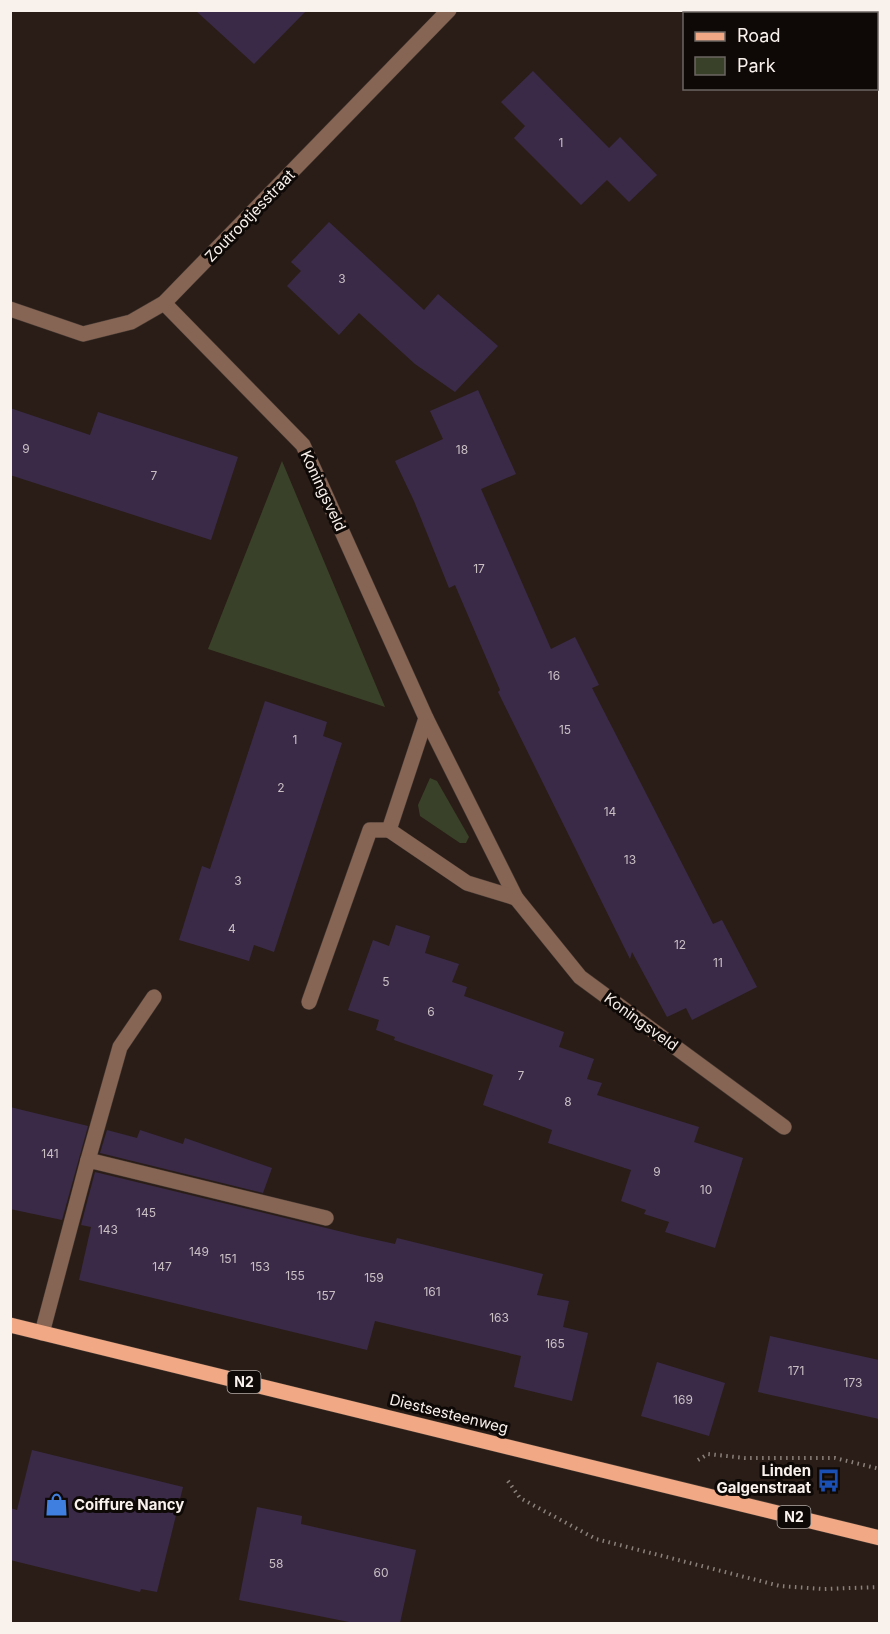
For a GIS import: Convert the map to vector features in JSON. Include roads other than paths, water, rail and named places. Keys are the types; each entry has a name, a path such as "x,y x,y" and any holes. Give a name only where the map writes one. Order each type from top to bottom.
{"main road":[{"name":"Diestsesteenweg","path":"10,1325 879,1538"}],"street":[{"name":"Zoutrootjesstraat","path":"10,309 83,334 131,322 164,303 449,10"},
{"name":"Koningsveld","path":"164,303 303,446 426,717 516,898 580,977 784,1127"},
{"path":"388,830 426,717"},
{"path":"309,1002 370,830 388,830 467,883 516,898"},
{"path":"42,1333 120,1047 154,998"},
{"path":"88,1160 326,1218"}],"place":[{"name":"Linden Galgenstraat","path":"829,1480"},
{"name":"Coiffure Nancy","path":"56,1505"}]}
